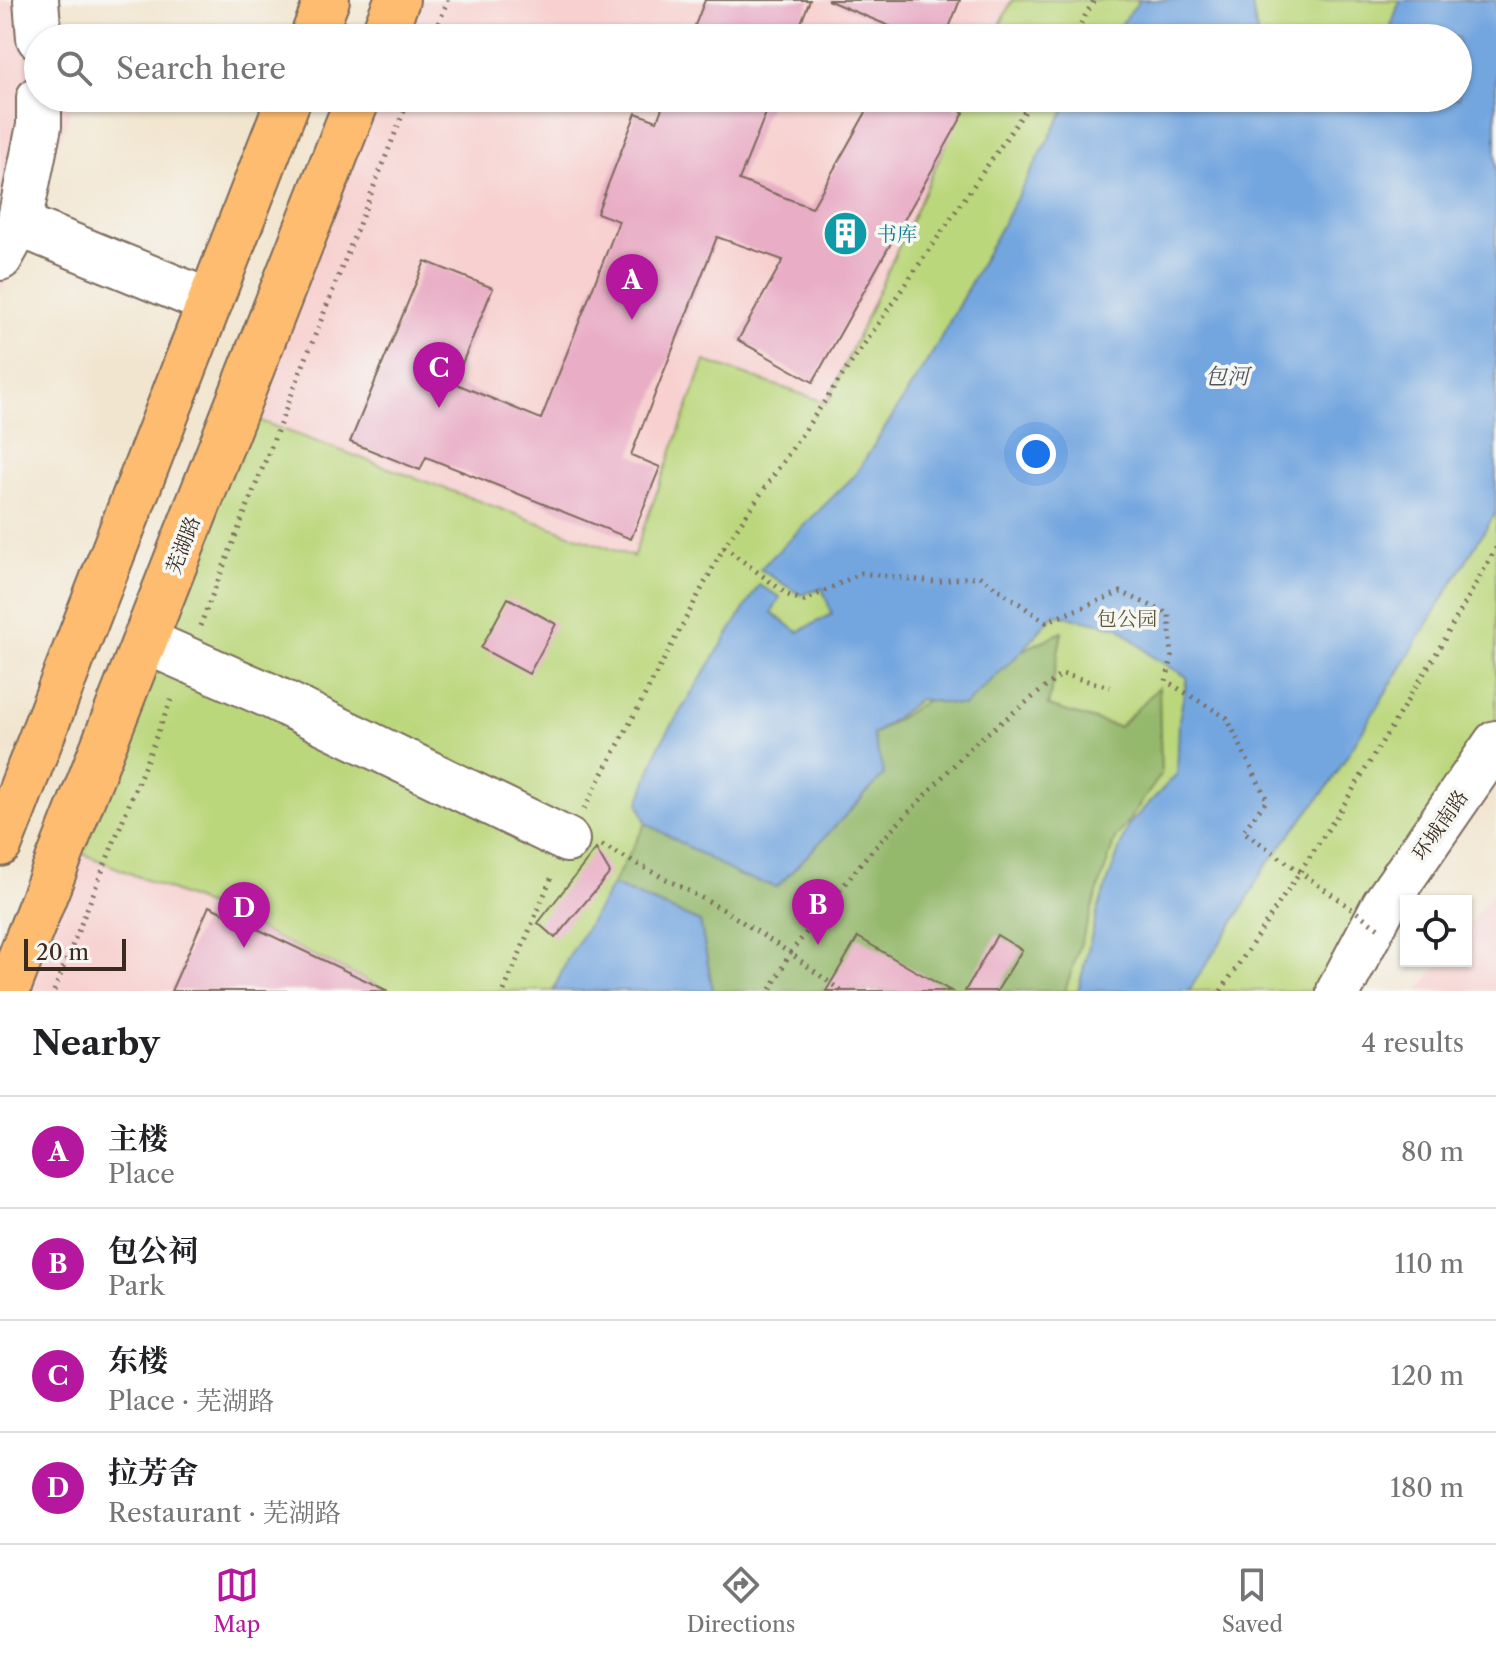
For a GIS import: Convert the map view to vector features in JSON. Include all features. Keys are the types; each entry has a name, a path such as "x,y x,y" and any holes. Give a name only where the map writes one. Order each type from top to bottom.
{"main road":[{"path":"318,24 327,0"},
{"path":"388,24 397,0"},
{"path":"0,844 284,112"},
{"name":"芜湖路","path":"7,991 353,112"}],"street":[{"path":"36,0 38,24"},
{"path":"39,112 39,126 10,241 210,302"},
{"path":"145,641 268,695 567,840"},
{"name":"环城南路","path":"1339,991 1384,905 1496,743"}],"path":[{"path":"439,24 448,0"},
{"path":"1081,24 1094,0"},
{"path":"54,991 403,112"},
{"path":"504,991 567,840 724,547 1024,112"},
{"path":"724,547 788,595 804,601 861,573 934,582 979,576 1046,622 1121,592 1169,614 1172,658 1166,681 1227,718 1267,800 1243,831 1380,929"},
{"path":"1221,991 1338,814 1436,654 1496,548"},
{"path":"770,991 790,953 867,856 975,743 1062,674 1110,687"},
{"path":"567,840 593,841 677,883 790,953 841,991"}],"shaded area":[{"path":"0,0 56,0 45,24 24,24 24,112 71,112 0,295"},
{"path":"397,0 1012,0 1001,24 388,24"},
{"path":"353,112 961,112 827,403 705,361 633,558 235,412"},
{"path":"64,846 209,906 388,991 7,991"},
{"path":"1496,889 1496,991 1419,991 1436,967 1472,967 1472,919"}],"green space":[{"name":"包公园","path":"1012,0 1496,0 1496,776 1411,895 1400,895 1400,911 1343,991 388,991 209,906 64,846 235,412 633,557 705,361 827,403 961,112 1472,112 1472,24 1001,24"},
{"path":"1062,632 1048,706 1119,727 1159,687 1161,775 1115,839 1065,991 713,991 700,922 612,885 646,823 740,876 873,735 927,700 964,706 1023,650"}],"water":[{"path":"1140,0 1251,0 1255,24 1121,24"},
{"name":"包河","path":"1400,0 1496,0 1496,512 1330,784 1263,870 1242,909 1189,991 1078,991 1098,909 1128,825 1177,774 1179,720 1187,677 1151,656 1119,627 1054,614 1023,650 964,706 920,699 873,735 884,775 777,887 740,876 646,823 639,803 660,744 759,585 780,597 772,613 798,632 832,614 822,588 801,595 760,569 855,475 933,352 1063,112 1472,112 1472,24 1392,24"},
{"path":"612,885 700,922 713,991 553,991 567,960"}],"building":[{"path":"705,0 810,0 801,24 696,24"},
{"path":"827,0 960,0 951,24 884,24"},
{"path":"661,112 766,112 739,180 812,208 866,112 964,113 813,382 738,340 783,260 717,237 631,455 660,467 631,539 426,457 420,470 350,442 425,261 493,288 454,383 541,419 619,221 597,213 636,113 657,121"},
{"path":"508,598 556,624 529,674 481,648"},
{"path":"596,849 610,873 555,938 538,923"},
{"path":"209,906 388,991 171,991"},
{"path":"997,935 1022,950 997,991 965,991"},
{"path":"858,937 903,964 951,991 826,991"}],"place":[{"name":"书库","path":"846,234"},
{"name":"主楼","path":"632,320"},
{"name":"东楼","path":"439,408"},
{"name":"包公祠","path":"818,945"},
{"name":"拉芳舍","path":"244,948"}]}
